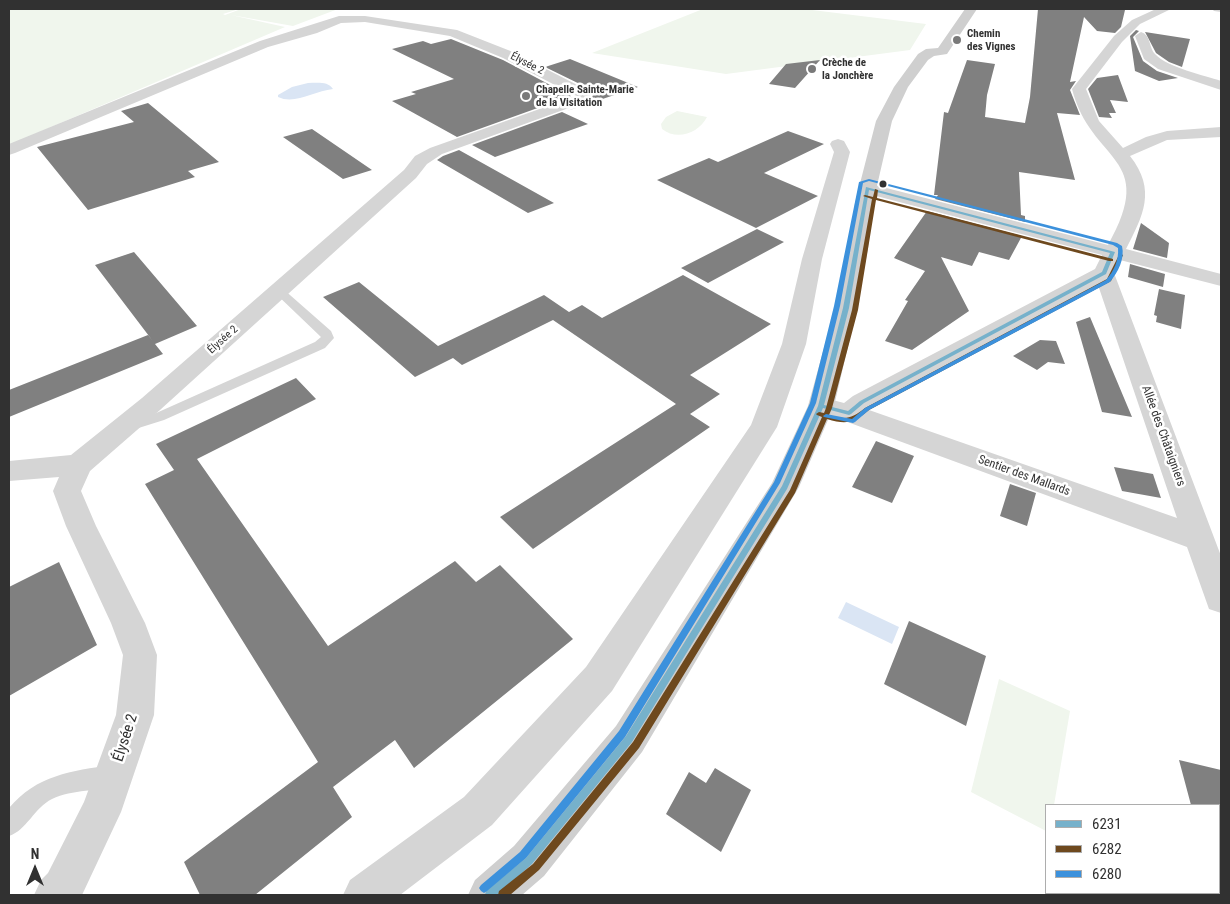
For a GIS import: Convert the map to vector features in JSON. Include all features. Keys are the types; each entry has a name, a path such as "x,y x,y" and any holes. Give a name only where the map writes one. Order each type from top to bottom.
{"street":[{"path":"490,895 529,861 629,739 835,410 846,308 867,188 884,121 901,88 931,46 942,51 971,9"},
{"path":"835,410 862,402 1108,262 1119,246 1136,202 1135,176 1120,153 1099,132 1084,109 1079,89 1118,39 1136,22 1165,9"},
{"name":"Élysée 2","path":"9,150 254,48 338,20 365,19 453,33 508,55 584,94 583,98 436,151 421,160 410,174 123,428 78,465 68,491 81,526 128,624 140,655 136,715 101,812 62,893"},
{"path":"1141,36 1149,56 1163,66 1221,86"},
{"path":"1120,153 1132,152 1152,139 1221,132"},
{"path":"364,895 478,811 598,679 764,427 794,344 812,259 842,152 838,144"},
{"path":"867,188 1108,262 1221,280"},
{"name":"Allée des Châtaigniers","path":"1108,262 1221,599"},
{"name":"Sentier des Mallards","path":"835,410 1200,539"},
{"path":"9,471 78,465"}],"lane":[{"path":"123,428 159,417 320,345 328,338 327,334 278,290"},
{"path":"9,824 35,797 55,787 69,782 114,776"}],"shaded area":[{"path":"9,9 239,9 223,14 225,15 241,9 338,9 293,26 231,15 285,27 9,145"},
{"path":"703,9 804,9 926,24 910,50 726,74 592,53"},
{"path":"677,111 707,117 699,127 687,134 668,133 662,129 661,124 666,117"},
{"path":"999,679 1070,711 1054,804 1045,804 1045,830 971,792"}],"water":[{"path":"308,83 325,84 333,89 298,99 278,97 278,95 292,87"},
{"path":"846,602 899,627 892,644 838,618"}],"building":[{"path":"1038,9 1125,10 1121,27 1115,33 1097,31 1084,17 1070,82 1076,81 1070,90 1080,115 1057,113 1075,180 1019,172 1021,215 1025,216 1025,222 935,199 938,195 934,195 944,112 948,113 967,60 995,64 987,95 985,117 1025,123 1030,97"},
{"path":"1136,30 1139,31 1133,37 1143,61 1157,71 1178,78 1159,81 1135,71 1130,36"},
{"path":"1145,32 1190,39 1182,67 1169,62 1156,53"},
{"path":"451,39 503,60 571,96 457,137 392,101 416,94 411,92 454,79 392,49 423,41 431,44"},
{"path":"570,59 638,87 567,111 589,103 593,95 590,89 545,67"},
{"path":"820,60 795,88 769,84 786,64"},
{"path":"1118,75 1128,102 1110,100 1116,113 1109,113 1112,118 1099,117 1088,89 1097,78"},
{"path":"148,103 219,162 188,171 195,177 88,210 37,147 134,122 121,111"},
{"path":"562,112 588,124 495,157 472,145"},
{"path":"312,129 372,170 343,179 283,137"},
{"path":"788,131 824,144 764,173 818,196 756,228 657,180 709,158 718,162"},
{"path":"459,150 554,203 528,213 437,160"},
{"path":"927,211 1022,236 1009,260 979,252 972,266 941,257 969,311 912,350 885,341 908,301 905,300 925,271 894,258"},
{"path":"1141,223 1169,243 1167,258 1133,249"},
{"path":"757,229 784,242 708,283 681,268"},
{"path":"134,252 197,326 155,344 163,354 9,417 9,390 148,335 152,340 95,265"},
{"path":"1130,264 1165,274 1163,287 1128,277"},
{"path":"683,275 771,324 690,375 720,394 690,414 710,427 533,549 500,517 676,404 553,320 462,365 453,358 415,377 323,297 359,282 438,346 544,295 569,312 582,305 602,318"},
{"path":"1159,289 1185,295 1181,329 1156,322 1157,316 1154,315"},
{"path":"1090,317 1132,417 1102,412 1076,322"},
{"path":"1040,340 1056,341 1065,364 1048,362 1037,370 1013,356"},
{"path":"296,378 316,399 197,459 328,646 455,561 476,582 500,565 573,639 414,768 395,740 333,787 352,817 255,895 200,895 184,862 318,762 145,484 174,470 156,444"},
{"path":"876,441 914,456 892,503 852,487"},
{"path":"1114,467 1153,474 1161,498 1122,491"},
{"path":"1010,484 1036,493 1027,526 1000,516"},
{"path":"59,562 97,645 9,696 9,587"},
{"path":"909,621 986,656 966,726 884,684"},
{"path":"1179,760 1221,770 1221,805 1191,804"},
{"path":"715,768 751,790 721,852 666,814 689,772 706,783"}],"transit line":[{"name":"6280","path":"484,888 523,855 622,734 777,483 813,403 837,306 861,182 869,180 1115,244 1120,247 1118,265 1108,281 867,409 853,421 826,416"},
{"name":"6231","path":"867,188 1113,252"},
{"name":"6231","path":"490,895 529,861 629,739 785,487 821,406 846,308 867,188"},
{"name":"6282","path":"503,895 536,867 636,745 793,491 829,408 855,310 876,190"},
{"name":"6282","path":"865,196 1111,260"},
{"name":"6231","path":"821,406 849,413 862,402 1104,273 1113,252"},
{"name":"6282","path":"819,414 844,421 860,415 867,409 1109,280 1121,255"}],"place":[{"name":"Chemin des Vignes","path":"957,40"},
{"name":"Crèche de la Jonchère","path":"812,69"},
{"name":"Chapelle Sainte-Marie de la Visitation","path":"526,96"}]}
